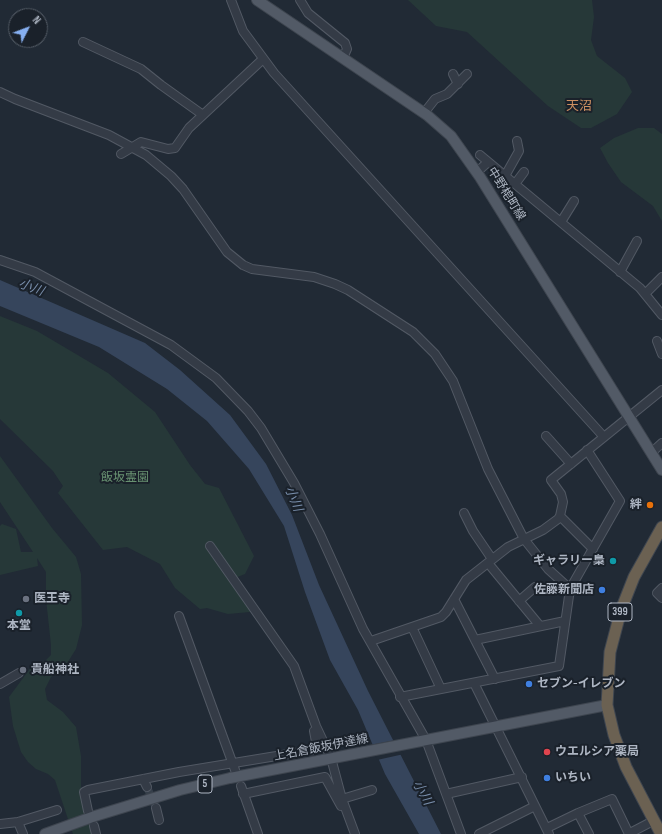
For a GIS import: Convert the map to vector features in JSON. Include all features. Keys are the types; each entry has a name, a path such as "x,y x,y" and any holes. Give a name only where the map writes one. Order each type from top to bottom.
{"highway":[{"name":"399","path":"661,834 626,768 614,735 607,705 610,652 621,610 634,577 662,528"}],"main road":[{"name":"中野梍町線","path":"257,0 424,113 451,136 477,172 662,470"},
{"name":"上名倉飯坂伊達線","path":"45,834 95,816 180,790 230,778 607,705"}],"street":[{"path":"231,0 243,31 263,59 314,119 604,437"},
{"path":"300,0 308,13 346,43 347,49 344,58"},
{"path":"83,42 141,69 203,115"},
{"path":"121,154 141,142 172,149 178,145 189,128 263,59"},
{"path":"453,74 458,84"},
{"path":"424,113 435,99 447,94 467,74"},
{"path":"0,92 15,100 109,135 133,146 171,176 195,205 227,252 243,265 252,269 314,277 335,284 400,323 427,345 444,365 453,381 488,469 524,539 548,569 570,589"},
{"path":"505,176 519,151 517,141"},
{"path":"480,155 620,272 645,294 662,314"},
{"path":"477,172 488,162"},
{"path":"515,184 524,172"},
{"path":"561,222 574,201"},
{"path":"620,272 637,240"},
{"path":"0,260 36,272 151,333 196,362 235,396 261,428 294,483 320,534 363,630 371,641 422,742 446,794 461,834"},
{"path":"645,294 662,277"},
{"path":"657,341 662,354"},
{"path":"371,641 441,617 446,612 466,580 508,547 543,530 560,516 563,502 561,494 551,480 662,390"},
{"path":"546,436 571,464"},
{"path":"651,453 662,444"},
{"path":"400,697 559,666 570,589 620,501 587,450"},
{"path":"464,513 472,531 490,561 519,601 540,626"},
{"path":"560,516 593,549"},
{"path":"210,546 292,662 316,726 331,758 342,799 355,834"},
{"path":"519,601 535,587"},
{"path":"662,588 657,593 662,598"},
{"path":"454,599 495,679"},
{"path":"179,616 234,767"},
{"path":"475,640 565,621"},
{"path":"412,627 441,689"},
{"path":"0,684 19,673"},
{"path":"474,683 548,831 578,812 612,799 630,834 653,821"},
{"path":"88,811 84,792 143,779 234,767 313,750 317,747 314,730 316,726"},
{"path":"258,834 242,790 325,777 340,806 345,807"},
{"path":"446,794 522,777"},
{"path":"143,779 147,787"},
{"path":"342,799 372,790"},
{"path":"479,834 535,806"},
{"path":"156,808 159,820"},
{"path":"0,824 18,822 57,810"},
{"path":"578,812 589,834"},
{"path":"18,822 23,834"}],"green space":[{"path":"408,0 592,0 594,17 591,40 597,56 625,78 632,92 617,114 591,128 581,128 548,106 467,32 436,26"},
{"path":"638,128 654,128 662,134 662,221 653,206 621,182 600,148 614,138"},
{"name":"飯坂霊園","path":"0,316 37,331 108,373 155,412 190,465 205,484 219,488 254,556 245,574 235,578 258,609 250,612 228,614 207,608 200,609 175,588 160,564 127,547 103,550 58,493 63,486 53,471 0,419"},
{"path":"0,456 52,528 76,557 81,574 82,625 76,649 66,665 51,677 45,689 47,700 63,712 76,727 81,756 81,797 93,834 73,834 55,780 48,774 36,769 28,762 21,752 13,726 9,697 32,666 45,661 51,655 51,645 46,599 46,572 37,558 38,566 0,575 0,526 2,524 16,529 21,552 33,552 0,502"}],"water":[{"path":"0,280 145,343 180,370 230,415 266,464 292,515 319,585 368,691 441,834 419,834 385,774 358,710 330,660 305,592 284,526 249,469 207,421 167,389 99,347 0,306"}],"pier":[{"path":"396,740 404,754 377,760 370,745"}],"tunnel":[{"path":"147,787 156,808"}],"place":[{"name":"絆","path":"650,505"},
{"name":"ギャラリー梟","path":"613,561"},
{"name":"佐藤新聞店","path":"602,590"},
{"name":"医王寺","path":"26,599"},
{"name":"本堂","path":"19,613"},
{"name":"貴船神社","path":"23,670"},
{"name":"セブン-イレブン","path":"529,684"},
{"name":"ウエルシア薬局","path":"547,752"},
{"name":"いちい","path":"547,778"}],"district":[{"name":"天沼","path":"579,107"}],"water label":[{"name":"小川","path":"31,288"},
{"name":"小川","path":"293,499"},
{"name":"小川","path":"422,793"}]}
